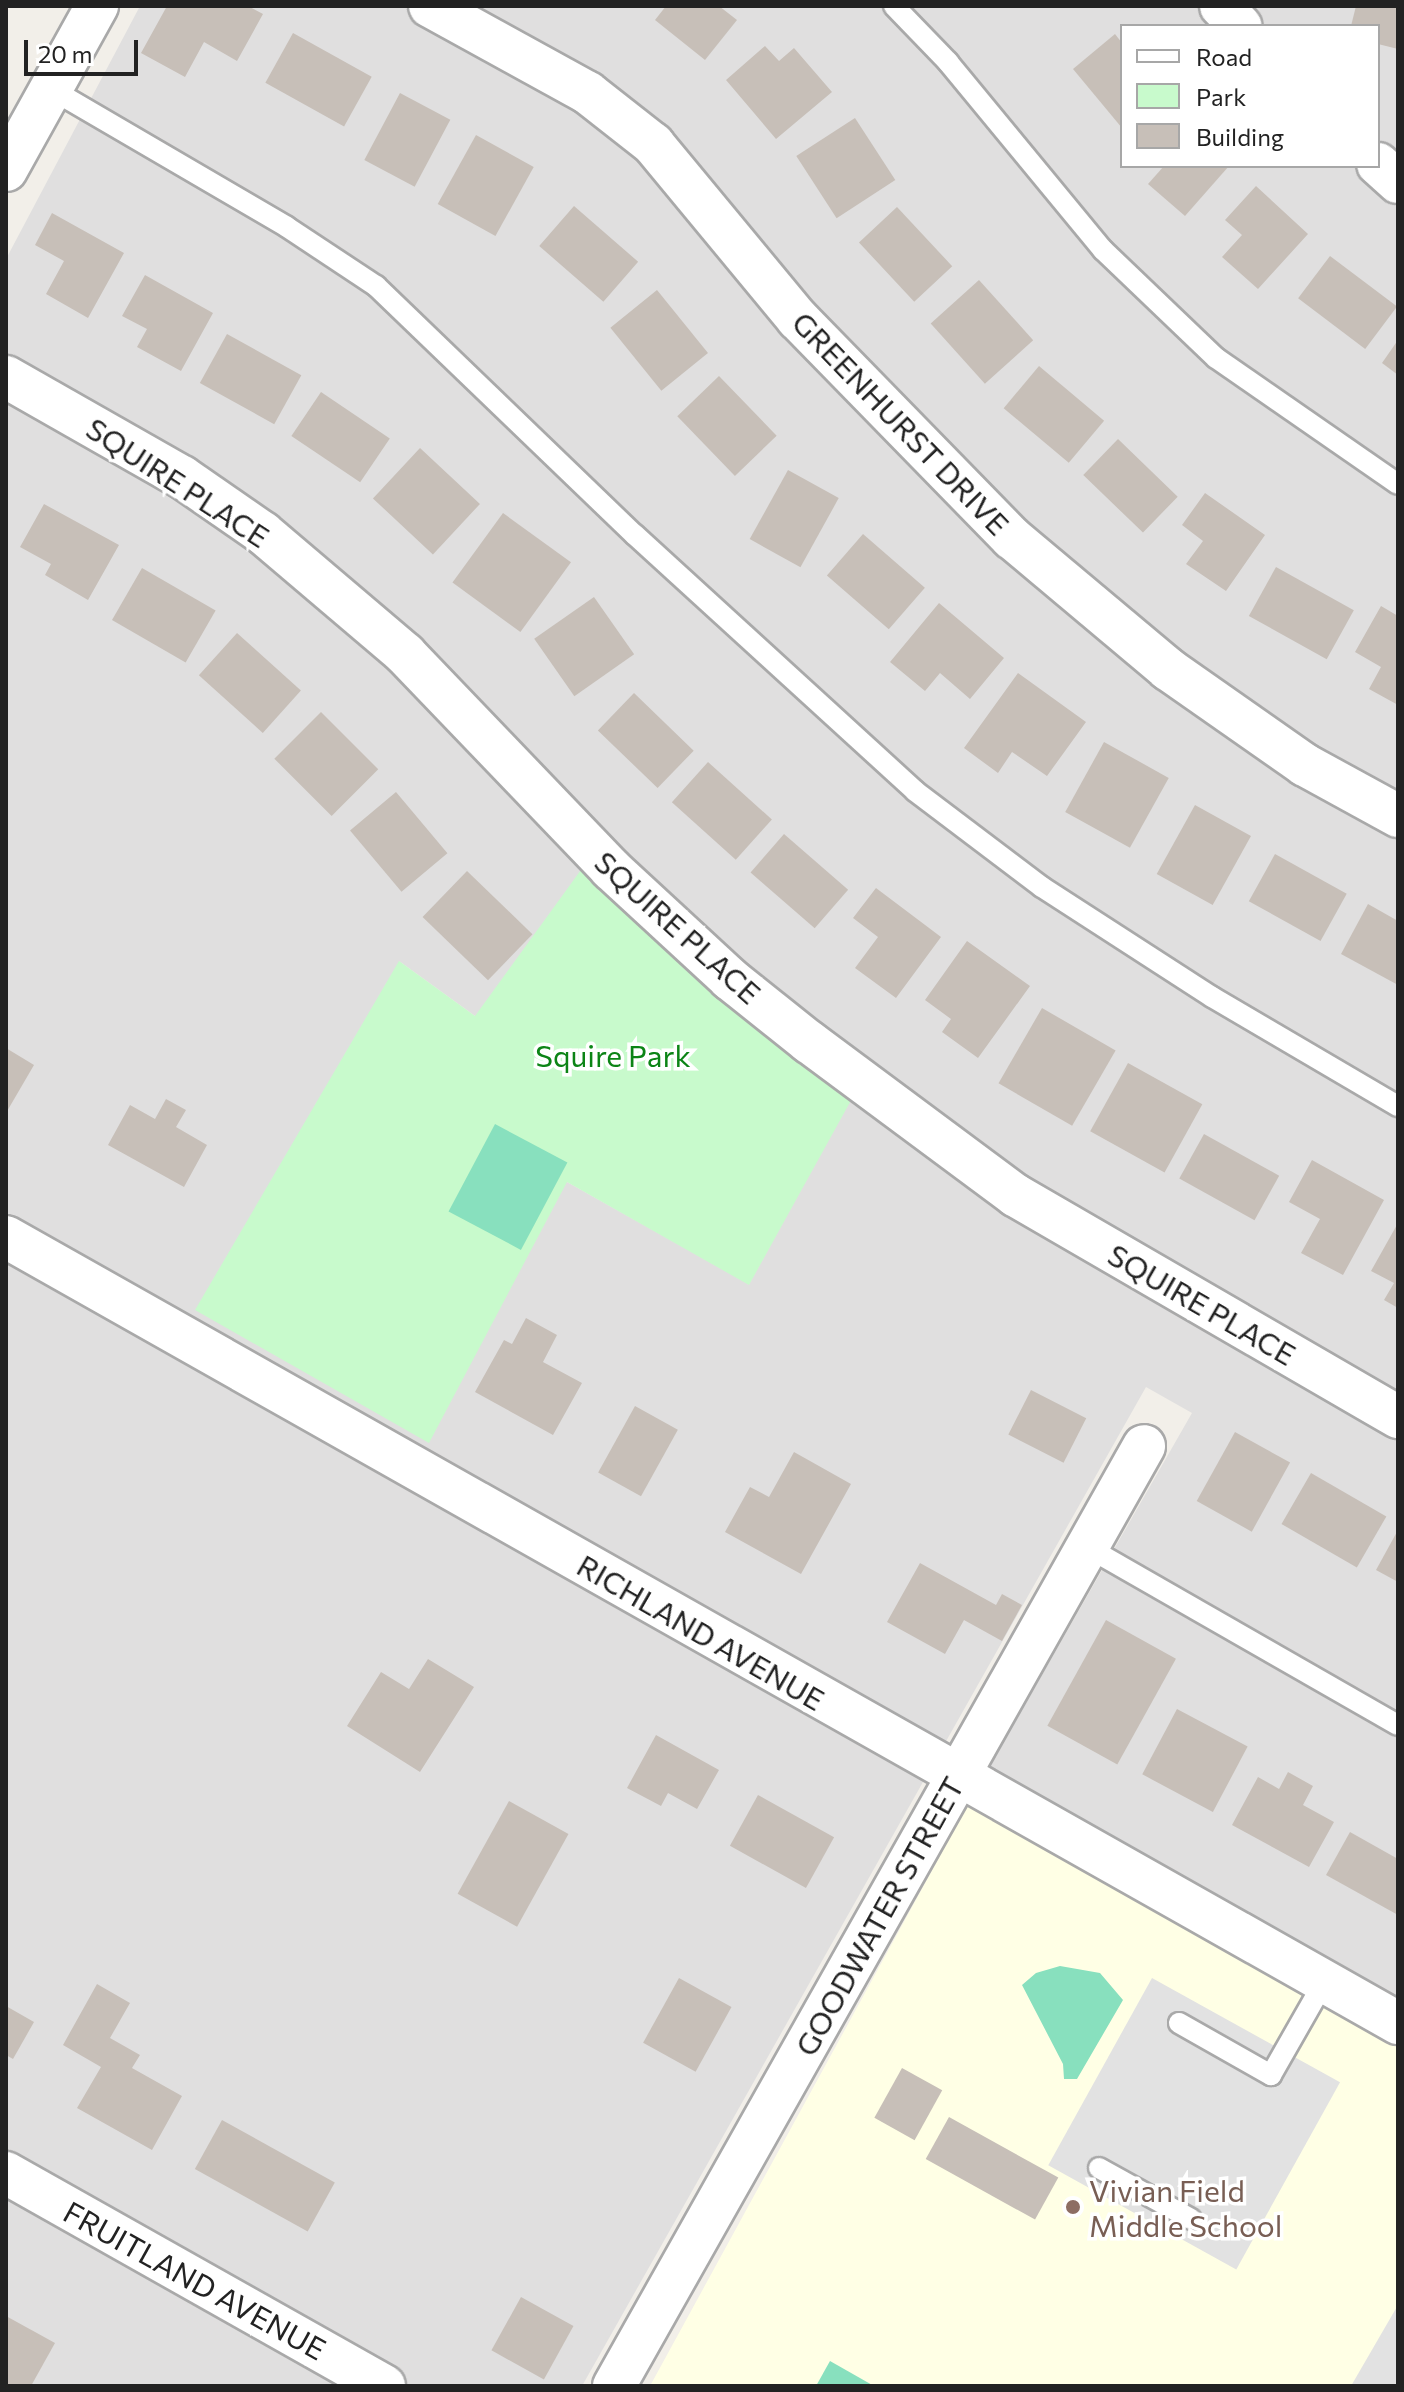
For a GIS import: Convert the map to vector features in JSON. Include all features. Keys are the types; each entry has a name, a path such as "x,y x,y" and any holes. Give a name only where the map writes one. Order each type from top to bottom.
{"street":[{"path":"6,170 97,6"},
{"name":"GREENHURST DRIVE","path":"430,6 588,93 653,144 798,319 1012,538 1168,669 1305,765 1398,816"},
{"path":"1221,6 1238,24"},
{"path":"1380,166 1398,182"},
{"name":"SQUIRE PLACE","path":"6,377 182,477 263,533 405,654 611,869 730,979 809,1042 1015,1195 1398,1417"},
{"name":"RICHLAND AVENUE","path":"6,1237 956,1778 1398,2023"},
{"name":"GOODWATER STREET","path":"614,2386 1144,1446"},
{"name":"FRUITLAND AVENUE","path":"6,2173 384,2386"}],"lane":[{"path":"894,6 948,62 1103,250 1216,358 1398,484"},
{"path":"51,89 287,227 376,286 635,535 928,801 1042,887 1199,989 1398,1106"},
{"path":"1087,1547 1398,1725"},
{"path":"1179,2023 1271,2075 1324,1982"},
{"path":"1099,2168 1191,2219"}],"shaded area":[{"path":"140,6 1398,6 1398,2028 976,1790 1192,1413 1146,1387 582,2386 6,2386 6,259","holes":["399,961 475,1016 853,1095 749,1284 567,1182"]},
{"name":"Vivian Field Middle School","path":"976,1790 1398,2028 1398,2386 650,2386"},
{"path":"1152,1978 1340,2082 1236,2269 1048,2165"},
{"path":"1398,2305 1398,2386 1351,2386"}],"green space":[{"name":"Squire Park","path":"591,856 854,1095 749,1285 567,1182 429,1443 195,1310 399,961 475,1016"},
{"path":"495,1124 567,1162 521,1250 449,1211"},
{"path":"1060,1966 1100,1973 1123,2000 1077,2079 1064,2079 1063,2064 1022,1985 1036,1973"},
{"path":"830,2361 874,2386 816,2386"}],"building":[{"path":"167,6 248,6 263,14 237,61 204,42 185,77 141,53"},
{"path":"666,6 719,6 737,20 705,60 655,20"},
{"path":"1356,6 1398,6 1398,49 1380,44 1380,24 1352,24"},
{"path":"293,33 372,77 344,126 265,83"},
{"path":"1115,34 1120,40 1120,126 1073,69"},
{"path":"765,46 779,61 794,48 832,92 776,139 726,80"},
{"path":"400,93 450,120 415,187 364,160"},
{"path":"855,118 895,180 837,218 796,156"},
{"path":"476,135 534,167 495,236 438,204"},
{"path":"1162,168 1227,168 1185,216 1148,184"},
{"path":"1256,186 1308,234 1258,289 1222,257 1242,235 1225,220"},
{"path":"574,206 638,262 603,302 539,246"},
{"path":"897,207 952,266 914,302 859,242"},
{"path":"52,213 124,253 88,318 46,294 64,261 35,245"},
{"path":"1330,256 1397,307 1365,349 1298,298"},
{"path":"145,275 213,313 181,371 137,347 147,329 122,316"},
{"path":"979,280 1033,340 985,384 931,323"},
{"path":"657,290 708,353 661,391 610,328"},
{"path":"227,334 301,375 274,424 200,383"},
{"path":"1398,340 1398,375 1382,363"},
{"path":"1039,366 1104,421 1069,463 1004,408"},
{"path":"719,376 777,436 735,476 677,416"},
{"path":"321,392 390,438 360,482 291,436"},
{"path":"1118,439 1178,497 1143,533 1083,475"},
{"path":"420,448 480,504 433,554 373,498"},
{"path":"788,470 839,498 800,567 750,539"},
{"path":"1205,493 1265,535 1226,591 1186,564 1203,541 1182,525"},
{"path":"44,504 119,545 88,600 45,575 51,564 20,547"},
{"path":"503,513 571,562 520,632 452,583"},
{"path":"863,534 925,588 889,629 827,576"},
{"path":"1276,567 1354,610 1327,659 1249,616"},
{"path":"142,568 216,610 186,662 112,620"},
{"path":"594,597 634,654 574,696 534,639"},
{"path":"939,603 1004,658 970,699 940,673 925,691 890,662"},
{"path":"1381,606 1398,616 1398,705 1369,689 1381,667 1355,652"},
{"path":"237,633 301,691 263,733 199,675"},
{"path":"1018,673 1086,722 1047,776 1012,752 998,773 964,748"},
{"path":"634,693 694,751 658,788 598,730"},
{"path":"321,712 378,769 332,816 274,759"},
{"path":"1104,742 1169,778 1130,848 1065,812"},
{"path":"708,762 772,820 736,860 672,802"},
{"path":"396,792 447,853 401,892 350,831"},
{"path":"1195,805 1251,836 1213,905 1157,874"},
{"path":"784,834 848,890 815,928 751,872"},
{"path":"1275,854 1347,894 1321,941 1249,901"},
{"path":"467,871 532,934 488,980 423,917"},
{"path":"876,888 941,937 896,998 855,968 878,937 853,918"},
{"path":"1368,904 1398,921 1398,985 1341,954"},
{"path":"967,941 1030,986 978,1058 942,1032 951,1019 925,1000"},
{"path":"1042,1008 1116,1050 1072,1126 999,1083"},
{"path":"6,1048 34,1065 6,1113"},
{"path":"1128,1063 1202,1104 1165,1172 1090,1131"},
{"path":"166,1099 186,1110 176,1127 207,1145 184,1187 108,1145 130,1105 155,1119"},
{"path":"1204,1134 1279,1176 1254,1220 1179,1179"},
{"path":"1312,1160 1384,1200 1343,1275 1301,1253 1320,1219 1289,1202"},
{"path":"1398,1223 1398,1308 1384,1300 1394,1283 1371,1271"},
{"path":"526,1318 557,1335 543,1362 582,1383 553,1435 475,1392 504,1340 512,1344"},
{"path":"1031,1390 1086,1418 1064,1463 1008,1435"},
{"path":"635,1406 678,1430 641,1496 598,1472"},
{"path":"1235,1432 1290,1463 1252,1532 1197,1501"},
{"path":"794,1452 851,1484 801,1574 725,1532 750,1487 769,1497"},
{"path":"1311,1473 1386,1516 1357,1568 1282,1524"},
{"path":"1398,1530 1398,1582 1376,1570"},
{"path":"920,1563 996,1605 1002,1594 1022,1605 1002,1641 964,1620 945,1654 887,1622"},
{"path":"1106,1620 1176,1659 1117,1765 1047,1726"},
{"path":"428,1659 474,1687 420,1772 347,1726 381,1672 409,1689"},
{"path":"1177,1709 1248,1747 1213,1812 1142,1774"},
{"path":"656,1735 719,1770 697,1809 668,1793 661,1806 627,1788"},
{"path":"1288,1772 1313,1786 1303,1805 1334,1822 1309,1867 1232,1825 1258,1777 1279,1789"},
{"path":"758,1795 834,1837 806,1888 730,1846"},
{"path":"509,1801 568,1834 517,1927 458,1894"},
{"path":"1350,1832 1398,1859 1398,1915 1326,1875"},
{"path":"679,1978 731,2007 696,2072 643,2043"},
{"path":"97,1984 130,2003 110,2038 140,2055 132,2068 182,2096 152,2150 77,2108 101,2067 63,2045"},
{"path":"6,2006 34,2022 13,2059 6,2055"},
{"path":"902,2068 942,2090 915,2140 874,2118"},
{"path":"949,2117 1058,2178 1035,2220 926,2159"},
{"path":"222,2120 335,2183 308,2232 195,2169"},
{"path":"521,2297 573,2326 544,2379 491,2350"},
{"path":"6,2316 55,2343 31,2386 6,2386"}],"place":[{"name":"Vivian Field Middle School","path":"1073,2207"}]}
